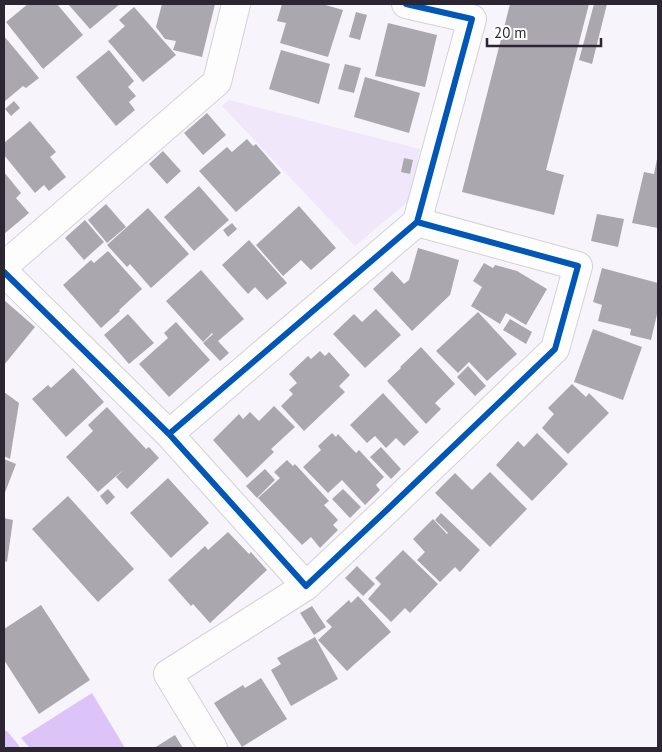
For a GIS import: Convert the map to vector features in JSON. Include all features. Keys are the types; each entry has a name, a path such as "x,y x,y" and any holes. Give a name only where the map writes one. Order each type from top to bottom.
{"street":[{"path":"4,266 217,82 236,4"},
{"path":"169,434 418,222 472,19 406,4"},
{"path":"213,748 168,674 306,586 555,348 578,266 418,222"},
{"path":"4,272 169,434 306,586"}],"shaded area":[{"path":"229,100 420,149 410,200 355,246 222,106"},
{"path":"92,693 125,748 30,748 21,738"}],"building":[{"path":"28,4 57,4 83,35 43,69 6,22"},
{"path":"68,4 120,4 90,29"},
{"path":"162,4 215,4 202,57 173,50 176,41 165,39 156,27"},
{"path":"282,4 322,4 343,10 328,57 280,43 286,23 277,21"},
{"path":"510,4 589,4 546,170 564,175 554,215 462,192"},
{"path":"594,4 607,4 592,64 579,60"},
{"path":"134,7 176,55 143,82 108,41 125,26 119,20"},
{"path":"356,12 367,15 360,40 349,37"},
{"path":"388,23 437,35 425,87 375,76"},
{"path":"4,36 39,78 26,88 23,86 5,101"},
{"path":"109,50 134,81 128,87 136,96 129,102 135,110 116,126 76,77"},
{"path":"281,50 330,64 319,104 269,89"},
{"path":"345,64 361,68 354,93 338,89"},
{"path":"365,77 420,93 409,133 354,117"},
{"path":"14,101 20,108 11,116 5,109"},
{"path":"207,113 226,135 203,155 184,133"},
{"path":"30,121 56,152 50,157 66,177 49,191 44,185 35,193 4,155 4,143"},
{"path":"247,139 253,146 256,144 281,173 236,212 199,171 227,147 232,152"},
{"path":"163,151 181,171 167,184 149,164"},
{"path":"404,158 413,160 410,174 401,172"},
{"path":"657,159 658,228 632,223 644,172 654,174"},
{"path":"4,172 21,193 16,198 29,213 4,234"},
{"path":"199,186 229,220 194,251 164,217"},
{"path":"106,204 126,227 107,243 88,220"},
{"path":"299,206 336,248 311,270 301,260 283,276 256,245"},
{"path":"148,208 189,254 151,288 130,264 127,267 107,245"},
{"path":"597,214 624,219 618,247 591,241"},
{"path":"85,220 104,242 84,260 65,238"},
{"path":"232,223 237,229 228,237 223,230"},
{"path":"249,240 287,283 267,300 255,287 248,294 222,265"},
{"path":"418,248 459,260 450,295 412,331 373,289 392,271 404,284 409,280"},
{"path":"108,251 142,289 101,328 63,285 91,260 94,263"},
{"path":"484,263 493,268 495,265 517,271 547,289 526,325 506,313 500,324 471,306 482,287 473,281"},
{"path":"602,268 658,283 658,310 651,340 630,335 631,329 598,321 602,305 593,302"},
{"path":"201,270 244,319 218,341 229,353 220,361 203,343 213,334 203,342 166,301"},
{"path":"4,300 35,327 4,365"},
{"path":"376,309 401,335 365,368 333,334 354,314 362,322"},
{"path":"478,312 517,354 487,381 469,362 458,373 436,351"},
{"path":"128,314 154,343 129,364 104,335"},
{"path":"510,319 532,332 526,344 503,330"},
{"path":"176,322 210,360 169,397 139,364 168,338 164,333"},
{"path":"593,329 642,347 623,400 574,382"},
{"path":"421,347 455,384 435,403 441,409 426,424 387,381"},
{"path":"320,351 325,356 329,352 350,375 339,386 345,392 304,431 281,406 293,394 289,390 297,383 289,374 308,356 311,359"},
{"path":"468,366 486,386 475,396 457,377"},
{"path":"73,368 104,402 66,437 32,399 48,385 51,388"},
{"path":"572,384 586,397 589,393 609,413 568,454 542,428 554,414 548,408"},
{"path":"4,392 19,403 10,459 4,456"},
{"path":"383,393 419,432 404,446 396,438 386,448 375,436 367,443 350,425"},
{"path":"274,406 295,427 271,449 274,452 247,478 213,440 239,414 243,419 250,412 259,421"},
{"path":"107,407 146,449 149,447 159,458 127,489 116,477 123,470 98,492 66,457 93,431 88,425"},
{"path":"332,433 336,437 338,434 356,453 359,450 384,477 376,485 380,490 365,505 342,480 328,493 303,467 321,450 318,446"},
{"path":"537,433 568,464 532,501 496,465 518,441 524,447"},
{"path":"381,447 401,469 391,479 370,457"},
{"path":"4,459 16,464 4,495"},
{"path":"287,460 293,466 295,464 329,501 324,505 338,520 333,525 338,530 320,548 311,537 302,545 258,498 280,478 274,472"},
{"path":"265,469 275,480 257,498 246,486"},
{"path":"490,472 527,509 490,547 435,493 455,473 472,490"},
{"path":"168,478 209,523 171,558 130,513"},
{"path":"108,489 115,497 107,505 100,496"},
{"path":"343,489 361,507 350,518 332,499"},
{"path":"68,496 134,569 98,602 32,529"},
{"path":"441,513 480,550 460,572 455,567 440,582 417,560 425,552 413,539 433,519 447,534 435,520"},
{"path":"4,518 13,520 7,562 4,561"},
{"path":"228,532 249,554 251,552 267,570 210,623 193,604 191,606 168,580 205,546 208,550"},
{"path":"403,550 438,584 410,613 405,608 391,622 368,599 381,584 375,578"},
{"path":"357,566 375,584 363,596 345,578"},
{"path":"358,596 391,632 347,671 318,640 332,627 326,621 349,600 351,603"},
{"path":"41,605 90,680 39,714 4,660 4,629"},
{"path":"312,606 326,627 314,635 300,613"},
{"path":"315,637 338,679 291,706 271,670 281,664 277,658"},
{"path":"261,678 287,719 242,747 214,703 243,685 245,688"},
{"path":"175,735 183,748 154,748"}],"waterway":[{"path":"4,736 14,748"}],"cycle path":[{"path":"169,434 417,222 472,19 406,4"},
{"path":"4,272 169,434 306,586 555,349 578,266 417,222"}]}
